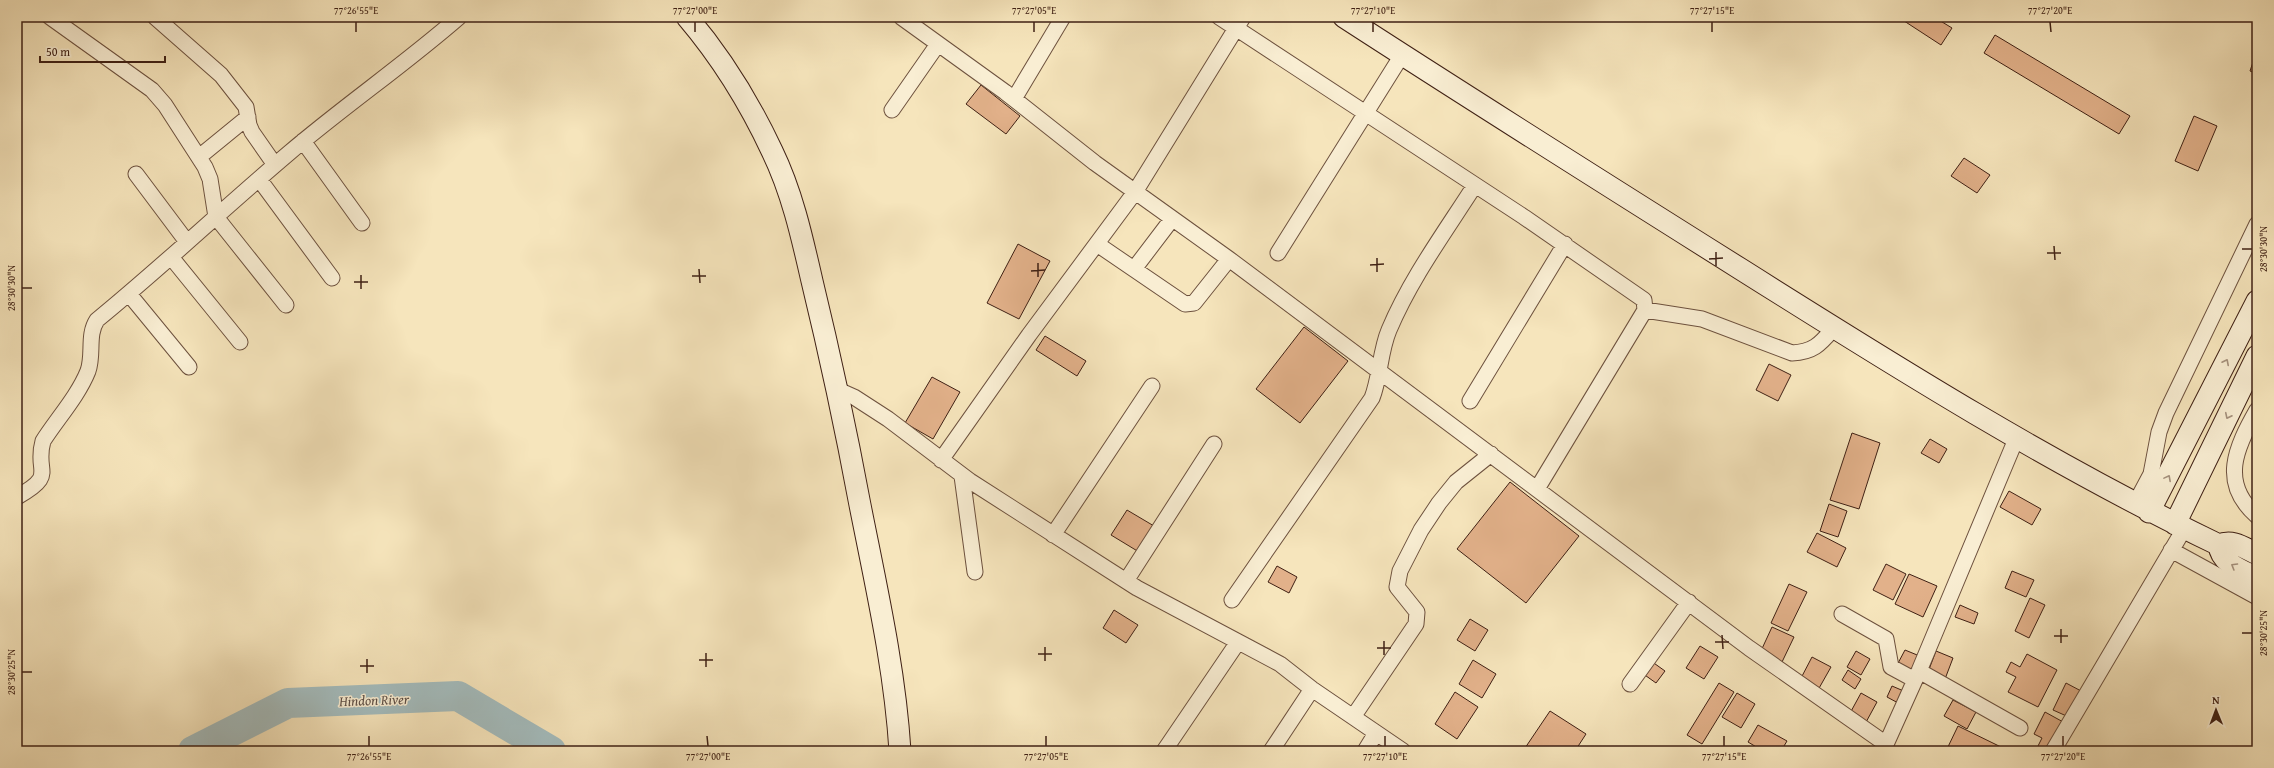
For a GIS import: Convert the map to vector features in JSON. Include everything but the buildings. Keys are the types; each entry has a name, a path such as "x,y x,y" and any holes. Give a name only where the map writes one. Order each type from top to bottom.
{"street":[{"path":"50,17 152,90 165,105 199,157 210,179 216,218 286,305"},
{"path":"155,17 221,75 244,104 252,132 275,165"},
{"path":"17,497 32,489 40,480 43,473 41,452 43,441 82,382 88,370 94,325 303,141 398,68 459,17"},
{"path":"687,17 708,43 732,78 773,152 795,211 822,321 880,611 900,751"},
{"path":"901,17 1014,99 1135,192 1229,259 1884,748 1917,676 2016,439"},
{"path":"1014,99 1063,17"},
{"path":"1219,17 1239,23 1366,112 1641,296 1646,306 1645,310 1537,489"},
{"path":"1344,17 1922,384 2016,439 2142,508 2219,546"},
{"path":"941,460 1135,192 1239,23"},
{"path":"892,110 938,44"},
{"path":"1278,253 1402,55"},
{"path":"199,157 248,117"},
{"path":"303,141 362,223"},
{"path":"136,174 187,242"},
{"path":"259,179 332,278"},
{"path":"1232,600 1372,398 1376,387 1377,370 1388,332 1399,306 1414,278 1475,185"},
{"path":"1134,269 1172,219"},
{"path":"2142,508 2151,474 2159,432 2166,413 2257,224"},
{"path":"1096,244 1185,304 1194,303 1229,259"},
{"path":"1470,401 1564,244"},
{"path":"171,257 240,342"},
{"path":"129,294 189,367"},
{"path":"2142,508 2257,301"},
{"path":"1645,310 1702,319 1792,353 1806,352 1817,346 1834,328"},
{"path":"2053,751 2170,550 2257,356"},
{"path":"1053,535 1152,386"},
{"path":"836,389 854,397 888,419 962,476 1126,581 1280,664 1312,689 1403,751"},
{"path":"2257,410 2242,436 2235,455 2234,474 2237,490 2251,511 2257,516"},
{"path":"1126,581 1214,444"},
{"path":"1353,717 1416,624 1418,612 1400,591 1397,581 1421,530 1456,482 1491,454"},
{"path":"962,476 975,572"},
{"path":"2219,546 2226,542 2238,545 2257,554"},
{"path":"2219,546 2220,553 2225,560 2257,578"},
{"path":"2170,550 2257,597"},
{"path":"1630,684 1689,602"},
{"path":"1842,614 1886,639 1891,667 1917,676 2020,728"},
{"path":"1164,751 1238,642"},
{"path":"1272,751 1312,689"},
{"path":"1365,751 1376,733"}],"waterway":[{"name":"Hindon River","path":"193,751 288,703 458,696 551,751"}]}
